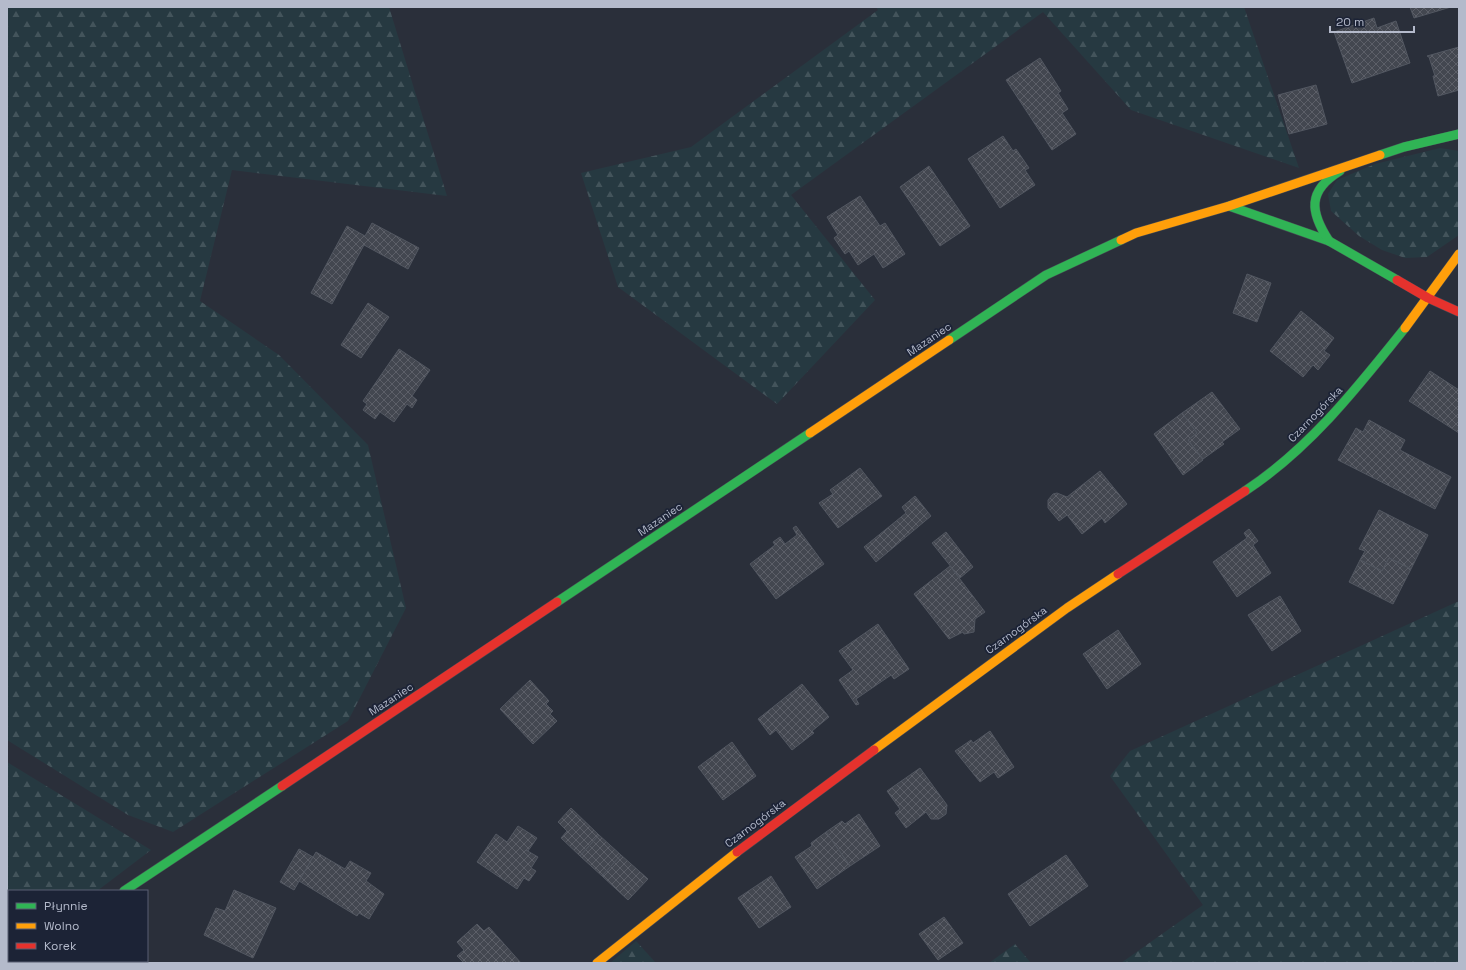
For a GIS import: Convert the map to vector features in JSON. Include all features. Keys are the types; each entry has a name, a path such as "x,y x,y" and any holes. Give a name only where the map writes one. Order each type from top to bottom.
{"street":[{"name":"Mazaniec","path":"125,890 1046,275 1136,233 1229,206 1404,147 1459,134"},
{"path":"1329,241 1317,223 1314,208 1316,197 1324,182 1345,167"},
{"path":"1229,206 1329,241 1428,298 1459,312"},
{"name":"Czarnogórska","path":"597,963 748,843 1067,608 1260,480 1302,447 1363,381 1428,298 1459,254"}],"green space":[{"path":"7,7 389,7 447,196 232,170 200,301 279,355 368,445 406,608 348,721 173,832 128,815 7,740"},
{"path":"876,7 1244,7 1299,168 1131,110 1043,12 791,195 875,300 777,404 618,287 581,173 691,147 878,10"},
{"path":"1440,148 1459,151 1459,235 1427,257 1405,258 1382,250 1359,236 1331,211 1328,194 1337,180 1375,164"},
{"path":"1459,601 1459,963 1121,963 1203,905 1110,776 1130,751"},
{"path":"7,762 151,850 98,890 8,890 7,954"},
{"path":"636,941 656,963 610,963"},
{"path":"1015,944 1031,963 989,963"}],"building":[{"path":"1410,7 1451,7 1414,18"},
{"path":"1374,18 1377,28 1396,21 1410,63 1352,83 1334,32"},
{"path":"1459,47 1459,90 1438,96 1433,76 1435,76 1429,57 1427,56"},
{"path":"1040,58 1061,91 1058,93 1068,109 1062,113 1076,134 1052,150 1006,80"},
{"path":"1316,85 1327,124 1289,134 1278,95"},
{"path":"1003,136 1013,151 1016,149 1029,168 1025,170 1035,185 1000,208 968,159"},
{"path":"929,166 970,226 940,246 900,187"},
{"path":"860,196 880,226 885,223 905,254 883,268 874,254 858,265 849,251 845,254 834,238 838,235 827,217"},
{"path":"372,223 419,248 408,269 364,245 332,304 311,293 347,226 365,236"},
{"path":"1247,274 1271,283 1257,322 1233,313"},
{"path":"368,303 389,317 361,358 341,345"},
{"path":"1301,311 1334,338 1324,351 1330,355 1318,370 1313,365 1303,377 1270,351"},
{"path":"399,349 430,370 412,396 417,400 412,408 407,404 394,422 380,412 375,419 363,410 367,404 363,401"},
{"path":"1430,371 1459,390 1459,433 1409,401"},
{"path":"1212,392 1240,429 1222,442 1224,444 1203,459 1188,440 1197,433 1182,413"},
{"path":"1182,413 1197,433 1188,440 1203,460 1183,475 1154,434"},
{"path":"1369,420 1405,440 1400,450 1451,477 1435,509 1338,460 1356,428 1363,432"},
{"path":"860,468 882,496 838,528 819,503 833,494 830,490"},
{"path":"1100,471 1127,504 1105,523 1102,518 1082,534 1067,515 1059,521 1048,508 1048,500 1053,494 1057,493 1067,497"},
{"path":"915,496 931,516 876,562 864,547 906,513 902,507"},
{"path":"1379,510 1428,535 1411,569 1389,558 1382,571 1360,560 1365,551 1359,549"},
{"path":"796,526 824,564 776,599 750,564 775,545 773,542 780,537 785,544 797,535 793,528"},
{"path":"1249,529 1258,541 1253,545 1271,573 1237,597 1213,562 1247,538 1244,533"},
{"path":"946,532 973,567 960,578 932,543"},
{"path":"1389,558 1411,569 1393,604 1349,582 1360,560 1382,571"},
{"path":"950,566 985,612 975,619 974,632 964,634 963,632 949,639 914,594"},
{"path":"1280,596 1301,631 1272,651 1248,615"},
{"path":"878,624 909,669 894,679 891,675 856,699 859,704 856,705 839,680 853,670 839,651"},
{"path":"1118,630 1141,664 1107,689 1083,654"},
{"path":"530,680 549,701 546,704 553,711 550,714 557,721 533,744 500,709"},
{"path":"802,684 829,717 812,731 814,733 792,750 776,730 770,735 758,719"},
{"path":"990,731 1014,767 998,778 994,772 980,782 955,751 971,740 973,743"},
{"path":"732,742 756,776 723,800 698,767"},
{"path":"920,768 947,805 946,814 939,819 931,819 926,812 906,828 895,813 900,809 887,791"},
{"path":"571,808 599,835 580,856 561,838 567,831 558,822"},
{"path":"859,814 880,846 850,866 826,832 842,821 845,824"},
{"path":"518,826 537,838 528,851 526,850 538,857 531,868 536,871 529,881 524,878 517,889 477,862 496,834 507,842"},
{"path":"826,832 850,866 817,889 795,857 812,846 811,843"},
{"path":"599,835 621,855 602,876 580,856"},
{"path":"299,849 313,857 294,890 280,882"},
{"path":"316,852 345,869 350,861 371,873 366,881 384,894 369,919 359,913 357,916 299,881"},
{"path":"621,855 648,879 628,900 602,876"},
{"path":"1066,855 1088,886 1030,926 1008,894"},
{"path":"771,876 791,907 759,928 738,898"},
{"path":"234,890 276,908 253,958 204,935 216,908 225,911"},
{"path":"944,917 963,943 938,960 919,934"},
{"path":"477,924 484,931 489,927 521,963 464,963 457,956 464,950 457,942"}],"traffic: fast":[{"path":"1380,155 1404,147 1459,134"},
{"path":"1329,241 1318,221 1315,211 1315,203 1317,194 1322,186 1340,171"},
{"path":"1229,206 1329,241 1397,280"},
{"path":"949,340 1046,275 1121,240"},
{"path":"1245,491 1268,474 1311,437 1369,373 1405,328"},
{"path":"557,602 810,433"},
{"path":"126,890 282,786"}],"traffic: slow":[{"path":"1121,240 1136,233 1229,206 1380,155"},
{"path":"1405,328 1459,254"},
{"path":"810,433 949,340"},
{"path":"874,750 1067,608 1118,574"},
{"path":"597,963 737,852"}],"traffic: jam":[{"path":"1397,280 1428,298 1459,312"},
{"path":"1118,574 1245,491"},
{"path":"282,786 557,602"},
{"path":"737,852 874,750"}]}
